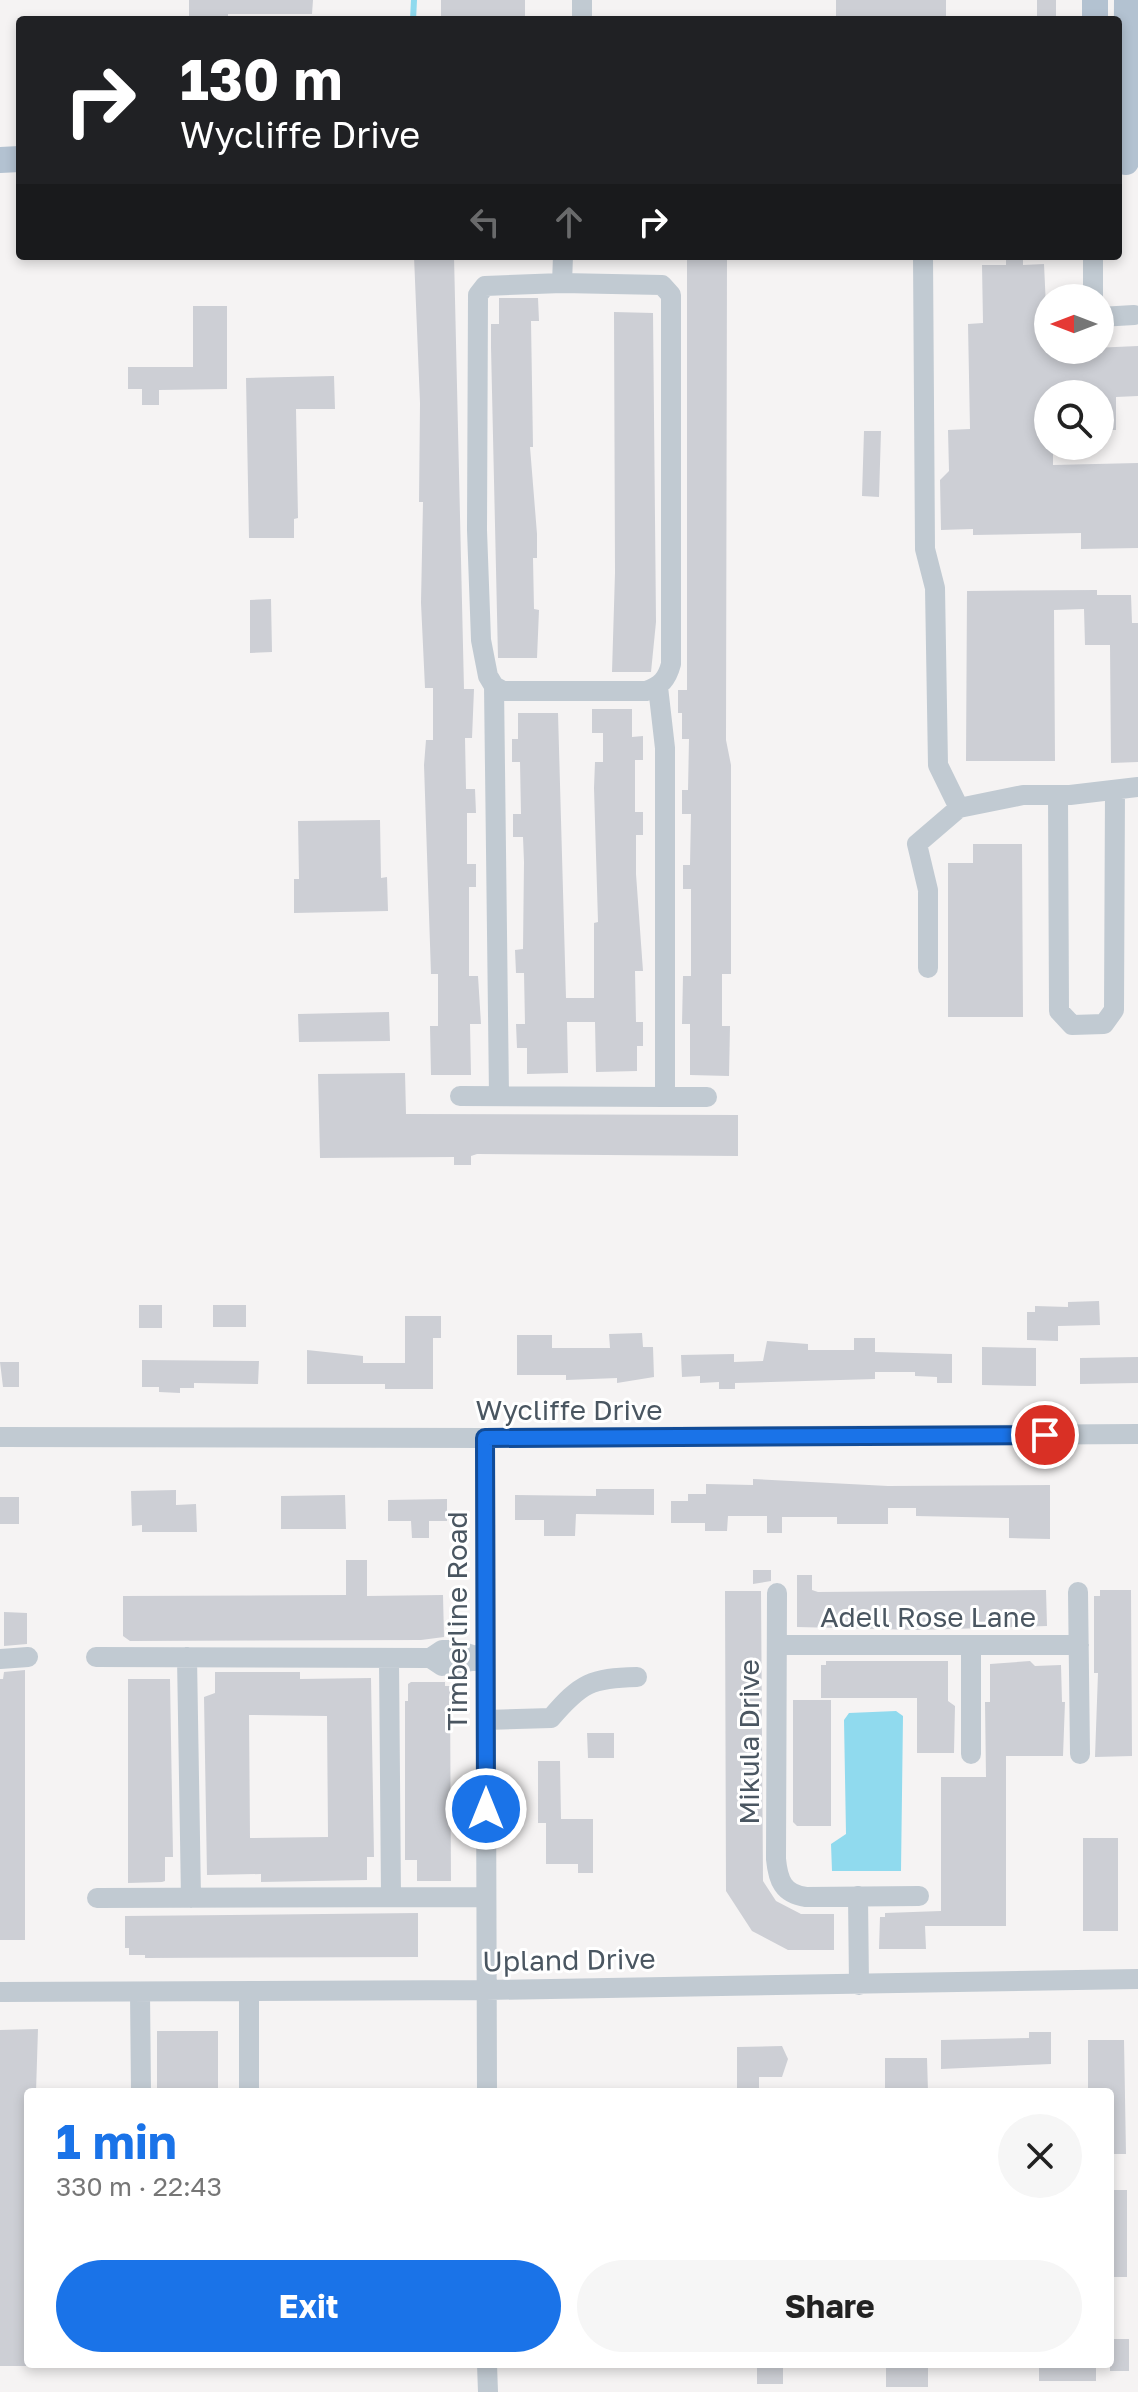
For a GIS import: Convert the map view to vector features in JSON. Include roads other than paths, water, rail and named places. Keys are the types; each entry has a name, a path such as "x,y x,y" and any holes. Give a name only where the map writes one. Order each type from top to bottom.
{"main road":[{"path":"1127,0 1127,162"}],"street":[{"path":"562,283 563,260"},
{"path":"923,260 925,549 935,588 938,765 959,808"},
{"path":"1093,260 1093,284"},
{"path":"562,283 662,285 671,295 671,664 668,677 658,687 646,691 503,691 494,686 488,676 481,640 477,530 478,295 485,286 562,283"},
{"path":"1114,316 1134,315"},
{"path":"494,686 499,1096"},
{"path":"658,687 665,748 665,1097"},
{"path":"928,968 928,890 917,844 959,808 1023,795 1058,795 1138,787"},
{"path":"1058,795 1059,1011 1072,1025 1104,1024 1114,1010 1115,790"},
{"path":"460,1096 707,1097"},
{"name":"Wycliffe Drive","path":"0,1437 1138,1434"},
{"name":"Timberline Road","path":"485,1438 487,2088"},
{"path":"1078,1592 1080,1754"},
{"name":"Mikula Drive","path":"777,1593 776,1859 785,1889 806,1897 858,1896"},
{"name":"Adell Rose Lane","path":"777,1645 1079,1645"},
{"path":"971,1645 971,1754"},
{"path":"96,1657 430,1658 442,1650 457,1650 485,1659"},
{"path":"0,1659 28,1657"},
{"path":"187,1657 191,1898"},
{"path":"389,1658 391,1897"},
{"path":"486,1720 551,1718 585,1683 605,1678 637,1677"},
{"path":"859,1985 858,1896 919,1896"},
{"path":"97,1898 486,1897"},
{"name":"Upland Drive","path":"0,1992 486,1990 1138,1979"},
{"path":"249,1991 249,2088"},
{"path":"140,1993 141,2088"},
{"path":"487,2368 488,2392"}],"water":[{"path":"896,1711 903,1716 901,1871 832,1871 831,1844 846,1834 844,1720 849,1713"}],"waterway":[{"path":"413,16 414,0"}]}
